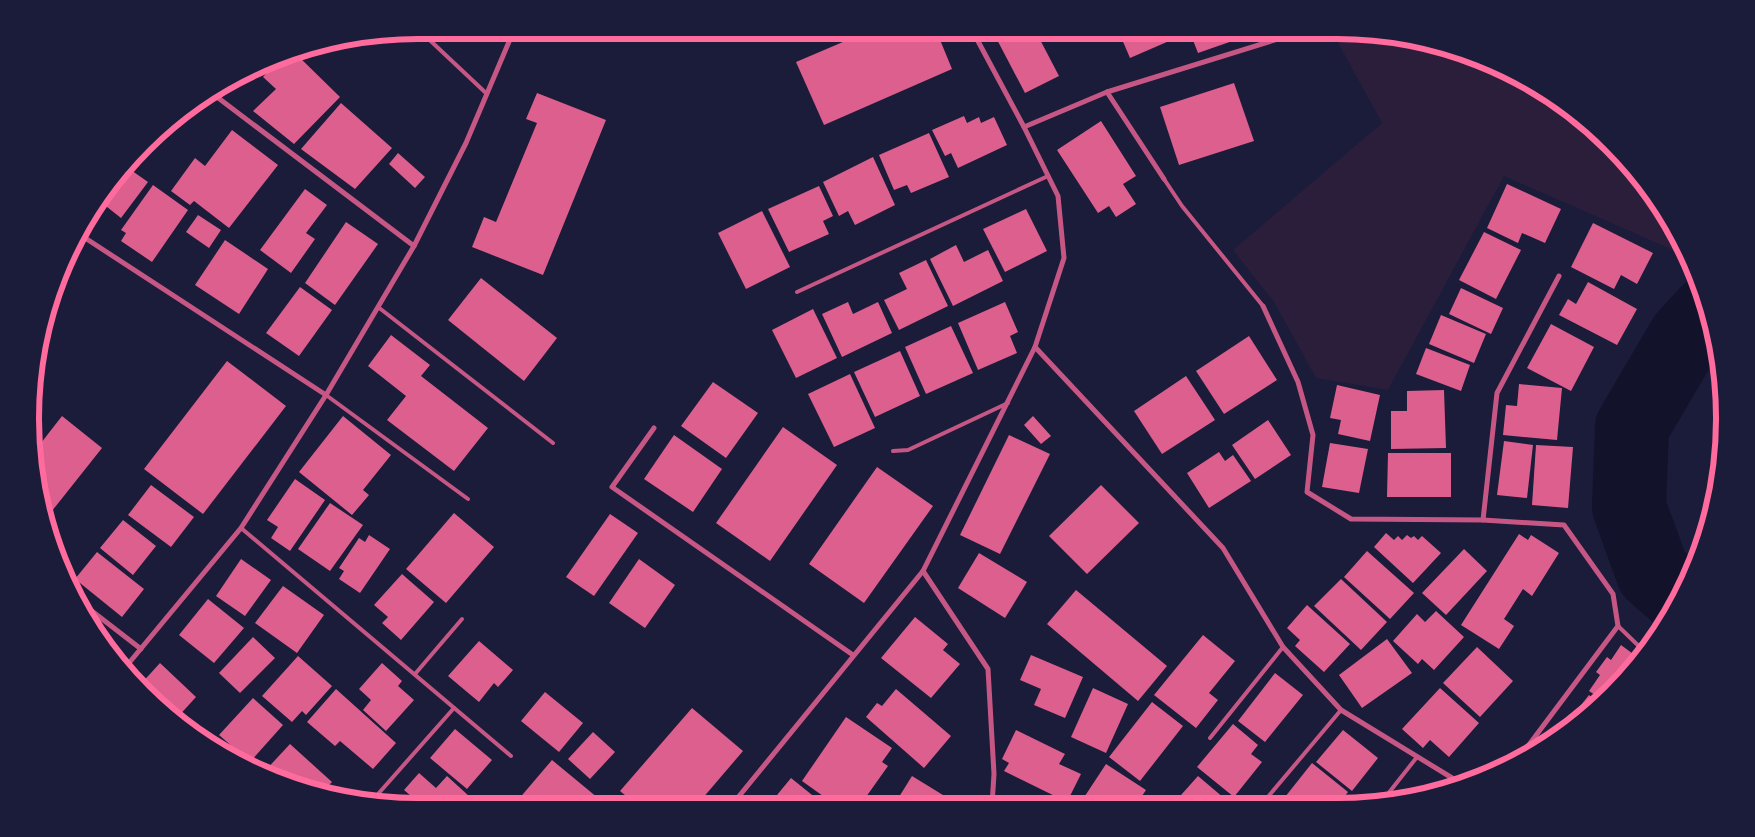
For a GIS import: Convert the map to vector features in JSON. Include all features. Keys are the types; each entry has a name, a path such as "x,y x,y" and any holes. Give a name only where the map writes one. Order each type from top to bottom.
{"street":[{"path":"129,664 241,528 326,395 414,246 466,143 510,39"},
{"path":"737,798 923,571 1035,347 1064,258 1058,196 977,39"},
{"path":"1024,127 1107,92 1278,39"},
{"path":"1107,92 1164,179"},
{"path":"217,97 414,246"},
{"path":"85,238 326,395"},
{"path":"1483,520 1497,393 1559,276"},
{"path":"1263,306 1298,382 1313,435 1307,492 1351,519 1483,520 1564,525 1613,594 1618,626 1528,746"},
{"path":"1035,347 1223,548 1283,647 1341,710 1454,779"},
{"path":"654,428 612,487 853,655"},
{"path":"923,571 988,669 994,774 992,798"},
{"path":"92,611 141,649"}],"lane":[{"path":"429,39 487,94"},
{"path":"797,292 1048,176"},
{"path":"1164,179 1182,206 1263,306"},
{"path":"378,307 554,442"},
{"path":"326,395 468,499"},
{"path":"893,452 908,450 1008,403"},
{"path":"241,528 511,756"},
{"path":"415,674 462,619"},
{"path":"1618,626 1640,647"},
{"path":"1210,738 1283,647"},
{"path":"377,796 454,708"},
{"path":"1267,798 1341,710"},
{"path":"1387,795 1417,757"}],"shaded area":[{"path":"1336,39 1386,42 1411,46 1459,59 1504,78 1547,103 1587,133 1622,168 1652,208 1677,252 1504,176 1388,390 1316,378 1274,302 1233,250 1382,123"}],"building":[{"path":"850,39 940,39 952,69 824,125 796,62"},
{"path":"997,39 1040,39 1059,76 1025,93"},
{"path":"1122,39 1174,39 1130,58"},
{"path":"1193,39 1238,39 1198,53"},
{"path":"300,58 340,97 294,144 253,111 276,89 263,77 270,69"},
{"path":"1234,83 1254,141 1179,165 1160,107"},
{"path":"537,93 606,120 543,275 472,247 484,217 496,222 537,123 526,119"},
{"path":"341,103 392,148 355,189 301,149"},
{"path":"964,116 967,123 979,117 981,123 994,117 1007,145 958,168 951,153 945,156 932,130"},
{"path":"1101,121 1136,176 1123,184 1136,204 1116,217 1109,206 1098,213 1057,150"},
{"path":"232,130 278,165 229,228 194,201 190,205 171,191 195,158 205,166"},
{"path":"929,133 949,177 911,193 907,185 894,190 879,155"},
{"path":"398,153 425,177 415,188 389,164"},
{"path":"873,157 895,205 855,225 848,211 839,216 823,182"},
{"path":"131,170 148,182 121,218 105,205"},
{"path":"1507,184 1561,209 1545,243 1522,233 1518,243 1487,228"},
{"path":"153,185 188,210 152,262 121,241 126,233 121,230"},
{"path":"819,186 833,216 823,221 829,234 789,252 768,209"},
{"path":"305,189 327,205 306,233 315,239 291,273 260,250"},
{"path":"1026,209 1047,251 1005,272 983,229"},
{"path":"762,211 790,267 746,289 718,233"},
{"path":"198,215 221,230 209,248 186,232"},
{"path":"346,222 378,244 335,305 305,283"},
{"path":"1593,223 1653,253 1637,284 1621,275 1614,289 1571,267"},
{"path":"1484,232 1521,250 1496,299 1459,280"},
{"path":"225,240 268,269 239,314 195,285"},
{"path":"956,245 964,262 988,250 1003,281 953,306 930,259"},
{"path":"926,260 948,306 899,330 884,300 907,289 899,273"},
{"path":"481,278 557,338 524,381 448,320"},
{"path":"1588,282 1637,309 1617,345 1559,315 1568,299 1576,304"},
{"path":"300,287 332,310 299,356 266,333"},
{"path":"1461,288 1503,308 1491,334 1449,314"},
{"path":"848,302 853,314 878,302 892,333 842,357 822,314"},
{"path":"1005,302 1018,332 1010,336 1017,353 978,370 958,323"},
{"path":"813,309 837,358 796,378 772,330"},
{"path":"1441,315 1486,334 1474,363 1429,344"},
{"path":"1551,324 1594,347 1571,391 1527,368"},
{"path":"951,326 973,373 926,394 905,347"},
{"path":"391,335 430,365 421,376 488,428 454,471 387,420 406,396 368,366"},
{"path":"1249,336 1277,380 1224,414 1196,371"},
{"path":"1426,348 1470,365 1461,391 1416,374"},
{"path":"900,351 920,396 875,417 854,372"},
{"path":"227,361 286,406 203,514 144,469"},
{"path":"850,374 875,428 834,447 808,394"},
{"path":"1186,376 1215,420 1162,454 1134,411"},
{"path":"713,382 758,413 726,458 681,426"},
{"path":"1519,384 1562,388 1557,440 1503,435 1506,405 1517,406"},
{"path":"1337,385 1380,395 1370,441 1338,434 1341,420 1330,418"},
{"path":"1444,390 1446,448 1391,449 1391,411 1407,411 1407,391"},
{"path":"62,416 102,448 51,512 42,468 40,444"},
{"path":"343,416 391,455 363,490 369,495 352,515 299,472"},
{"path":"1033,416 1051,436 1041,444 1024,425"},
{"path":"1268,420 1291,455 1255,479 1232,445"},
{"path":"783,427 837,465 770,561 716,523"},
{"path":"674,435 722,469 693,512 644,479"},
{"path":"1009,435 1050,454 1000,554 960,535"},
{"path":"1504,441 1533,445 1527,498 1497,495"},
{"path":"1330,443 1368,449 1359,493 1322,487"},
{"path":"1536,445 1573,447 1568,508 1532,505"},
{"path":"1219,452 1225,461 1233,455 1251,481 1209,508 1187,473"},
{"path":"1388,453 1451,453 1451,497 1387,497"},
{"path":"877,467 933,506 864,603 809,564"},
{"path":"295,479 325,500 290,551 271,538 278,527 267,520"},
{"path":"151,485 194,517 171,547 128,515"},
{"path":"1101,485 1139,523 1087,574 1049,536"},
{"path":"330,503 363,525 330,571 298,549"},
{"path":"454,513 494,547 446,603 406,569"},
{"path":"610,514 638,533 594,596 566,577"},
{"path":"123,520 156,546 133,575 100,548"},
{"path":"1386,533 1394,540 1398,536 1402,540 1407,535 1411,538 1414,536 1418,540 1422,536 1441,553 1413,583 1374,547"},
{"path":"1519,534 1528,540 1531,535 1559,553 1532,596 1523,589 1504,619 1514,626 1499,649 1461,625"},
{"path":"369,535 390,549 360,593 339,579 344,571 339,568 359,538 365,542"},
{"path":"1464,549 1487,571 1446,615 1422,593"},
{"path":"1367,551 1414,593 1390,619 1344,577"},
{"path":"97,552 144,589 122,617 75,579"},
{"path":"979,553 1027,582 1005,618 958,588"},
{"path":"241,559 271,580 245,616 216,596"},
{"path":"639,559 675,585 645,628 609,603"},
{"path":"402,574 434,602 401,640 382,623 388,617 374,605"},
{"path":"1341,579 1387,622 1361,650 1314,606"},
{"path":"283,586 324,615 297,653 255,623"},
{"path":"1076,590 1167,666 1138,701 1047,624"},
{"path":"208,599 244,628 214,663 179,635"},
{"path":"1307,605 1350,644 1324,672 1295,646 1300,640 1287,628"},
{"path":"1436,611 1464,637 1434,670 1422,659 1418,664 1393,641 1417,614 1425,622"},
{"path":"915,617 948,644 943,650 960,664 931,698 881,658"},
{"path":"1203,635 1235,661 1209,693 1218,700 1196,728 1154,695"},
{"path":"253,637 275,658 240,693 219,673"},
{"path":"1387,639 1412,673 1362,708 1339,675"},
{"path":"479,641 513,670 498,687 494,683 479,702 448,676"},
{"path":"1621,645 1634,655 1596,696 1589,691 1600,675 1596,672 1607,657 1611,660"},
{"path":"1477,647 1513,681 1480,717 1443,683"},
{"path":"1031,655 1083,677 1065,718 1034,705 1041,689 1020,680"},
{"path":"298,656 332,686 306,715 302,711 292,722 262,696"},
{"path":"160,663 196,697 180,714 144,681"},
{"path":"382,663 402,681 398,686 414,700 386,731 363,710 371,700 359,689"},
{"path":"1275,673 1303,695 1265,742 1238,721"},
{"path":"1093,688 1128,704 1106,753 1071,737"},
{"path":"1440,688 1479,723 1449,757 1430,740 1423,748 1402,729"},
{"path":"336,689 396,743 373,769 340,741 335,746 307,722"},
{"path":"896,689 951,736 924,768 866,717 877,703 882,706"},
{"path":"545,692 583,723 559,752 521,721"},
{"path":"1589,695 1593,698 1587,704 1571,717"},
{"path":"253,698 283,725 252,760 239,753 219,735"},
{"path":"1152,702 1183,726 1140,781 1109,757"},
{"path":"692,708 743,751 703,798 628,798 620,791"},
{"path":"846,717 892,748 882,762 888,766 865,798 826,798 802,781"},
{"path":"1233,724 1258,745 1251,754 1262,762 1234,797 1197,767"},
{"path":"455,729 492,760 467,789 430,758"},
{"path":"1016,730 1065,754 1059,764 1081,774 1069,798 1059,798 1004,771 1009,763 1002,759"},
{"path":"1343,730 1378,758 1352,791 1316,762"},
{"path":"593,732 615,752 590,779 568,759"},
{"path":"290,744 332,782 327,787 296,778 269,767"},
{"path":"552,760 598,798 520,798"},
{"path":"1312,763 1348,792 1344,798 1285,797"},
{"path":"1106,764 1146,790 1141,798 1084,798"},
{"path":"419,773 436,788 447,776 471,798 413,798 404,790"},
{"path":"912,776 948,798 898,798"},
{"path":"1198,776 1224,798 1178,798"},
{"path":"791,778 816,798 775,798"}],"waterway":[{"path":"1674,592 1653,573 1629,507 1632,427 1685,337 1702,318"}]}
